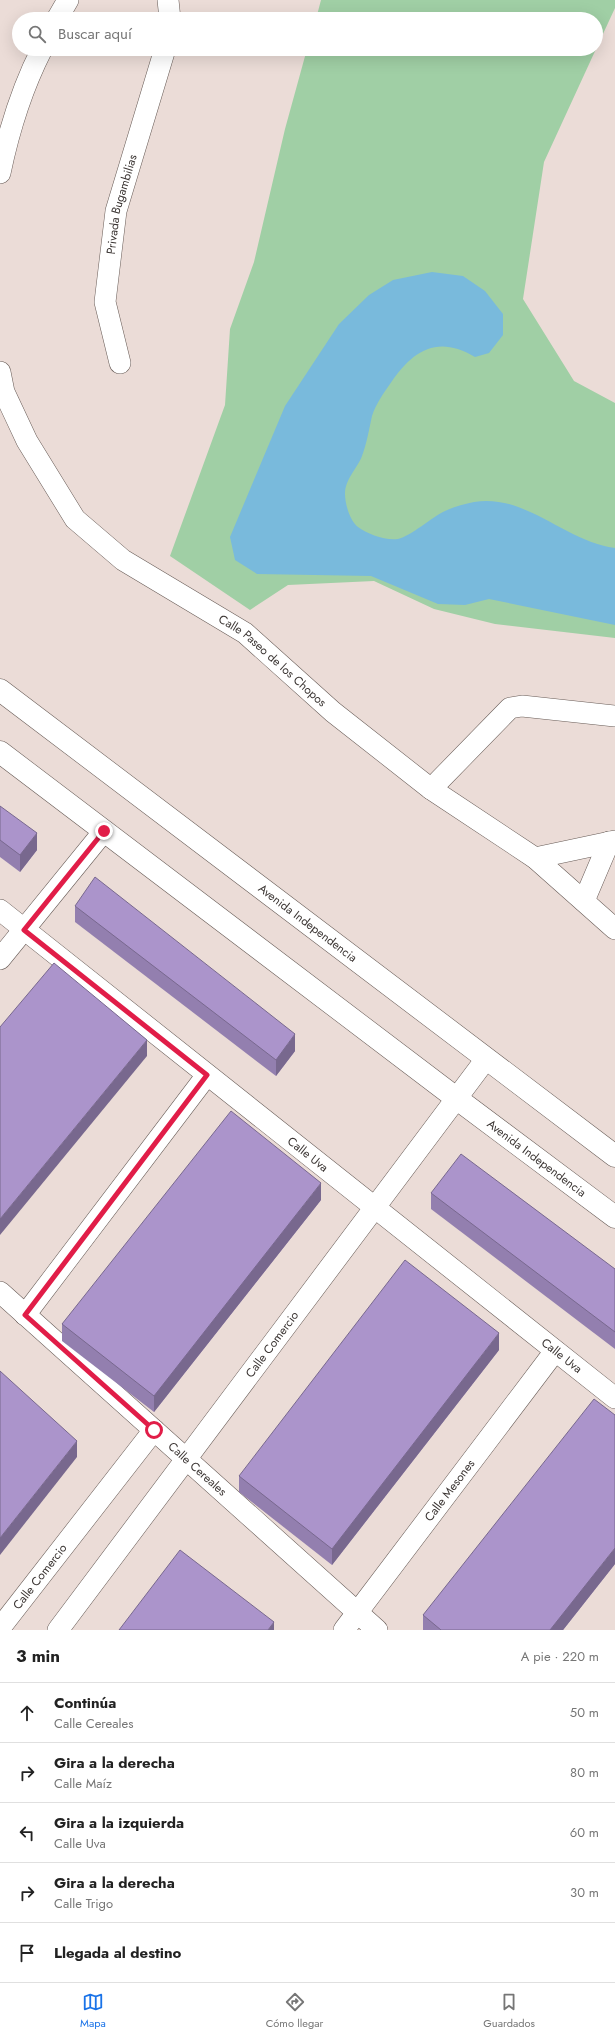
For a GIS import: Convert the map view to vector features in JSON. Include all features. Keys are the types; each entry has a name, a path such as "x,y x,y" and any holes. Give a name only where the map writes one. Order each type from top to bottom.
{"main road":[{"name":"Avenida Independencia","path":"0,690 615,1156"},
{"name":"Avenida Independencia","path":"0,752 456,1098 615,1216"}],"street":[{"path":"61,12 68,0"},
{"path":"168,0 169,12"},
{"path":"0,173 7,139 31,70 38,56"},
{"name":"Privada Bugambilias","path":"120,363 106,302 116,211 163,56"},
{"name":"Calle Paseo de los Chopos","path":"0,372 2,392 27,441 75,519 123,560 245,633 333,712 431,789 535,858 615,929"},
{"path":"431,789 510,708 522,706 615,716"},
{"path":"0,959 104,831"},
{"path":"535,858 612,841"},
{"path":"584,901 612,841"},
{"name":"Calle Uva","path":"0,910 615,1398"},
{"name":"Calle Comercio","path":"58,1630 486,1059"},
{"path":"25,1315 207,1075"},
{"name":"Calle Cereales","path":"0,1292 377,1630"},
{"name":"Calle Mesones","path":"344,1630 555,1351"},
{"name":"Calle Comercio","path":"0,1628 154,1430"}],"green space":[{"path":"321,0 615,0 615,8 603,34 603,12 318,12"},
{"path":"305,56 593,56 544,162 523,299 574,381 615,403 615,638 495,624 434,609 374,581 288,585 250,610 170,556 225,405 230,329 254,262 285,129"}],"water":[{"path":"432,272 463,276 485,291 503,314 503,335 489,353 475,357 461,350 449,347 437,347 426,350 417,355 398,372 382,395 376,407 372,416 367,441 362,456 347,484 345,498 350,517 358,527 366,532 382,538 398,539 409,534 445,511 474,502 493,501 528,511 579,537 597,544 615,548 615,625 489,599 465,605 438,604 371,576 257,574 235,560 230,537 285,406 339,324 369,295 393,280"}],"building":[{"path":"0,806 37,833 20,855 0,840"},
{"path":"95,877 295,1034 276,1060 75,906"},
{"path":"54,963 147,1040 0,1219 0,1027"},
{"path":"231,1111 321,1183 154,1396 62,1324"},
{"path":"461,1154 615,1269 615,1332 431,1193"},
{"path":"405,1260 499,1333 332,1549 239,1476"},
{"path":"0,1371 77,1441 0,1538"},
{"path":"594,1399 615,1415 615,1548 550,1630 441,1630 423,1615"},
{"path":"180,1550 274,1622 268,1630 119,1630"}],"route":[{"path":"104,831 24,930 207,1075 25,1315 154,1430"}]}
